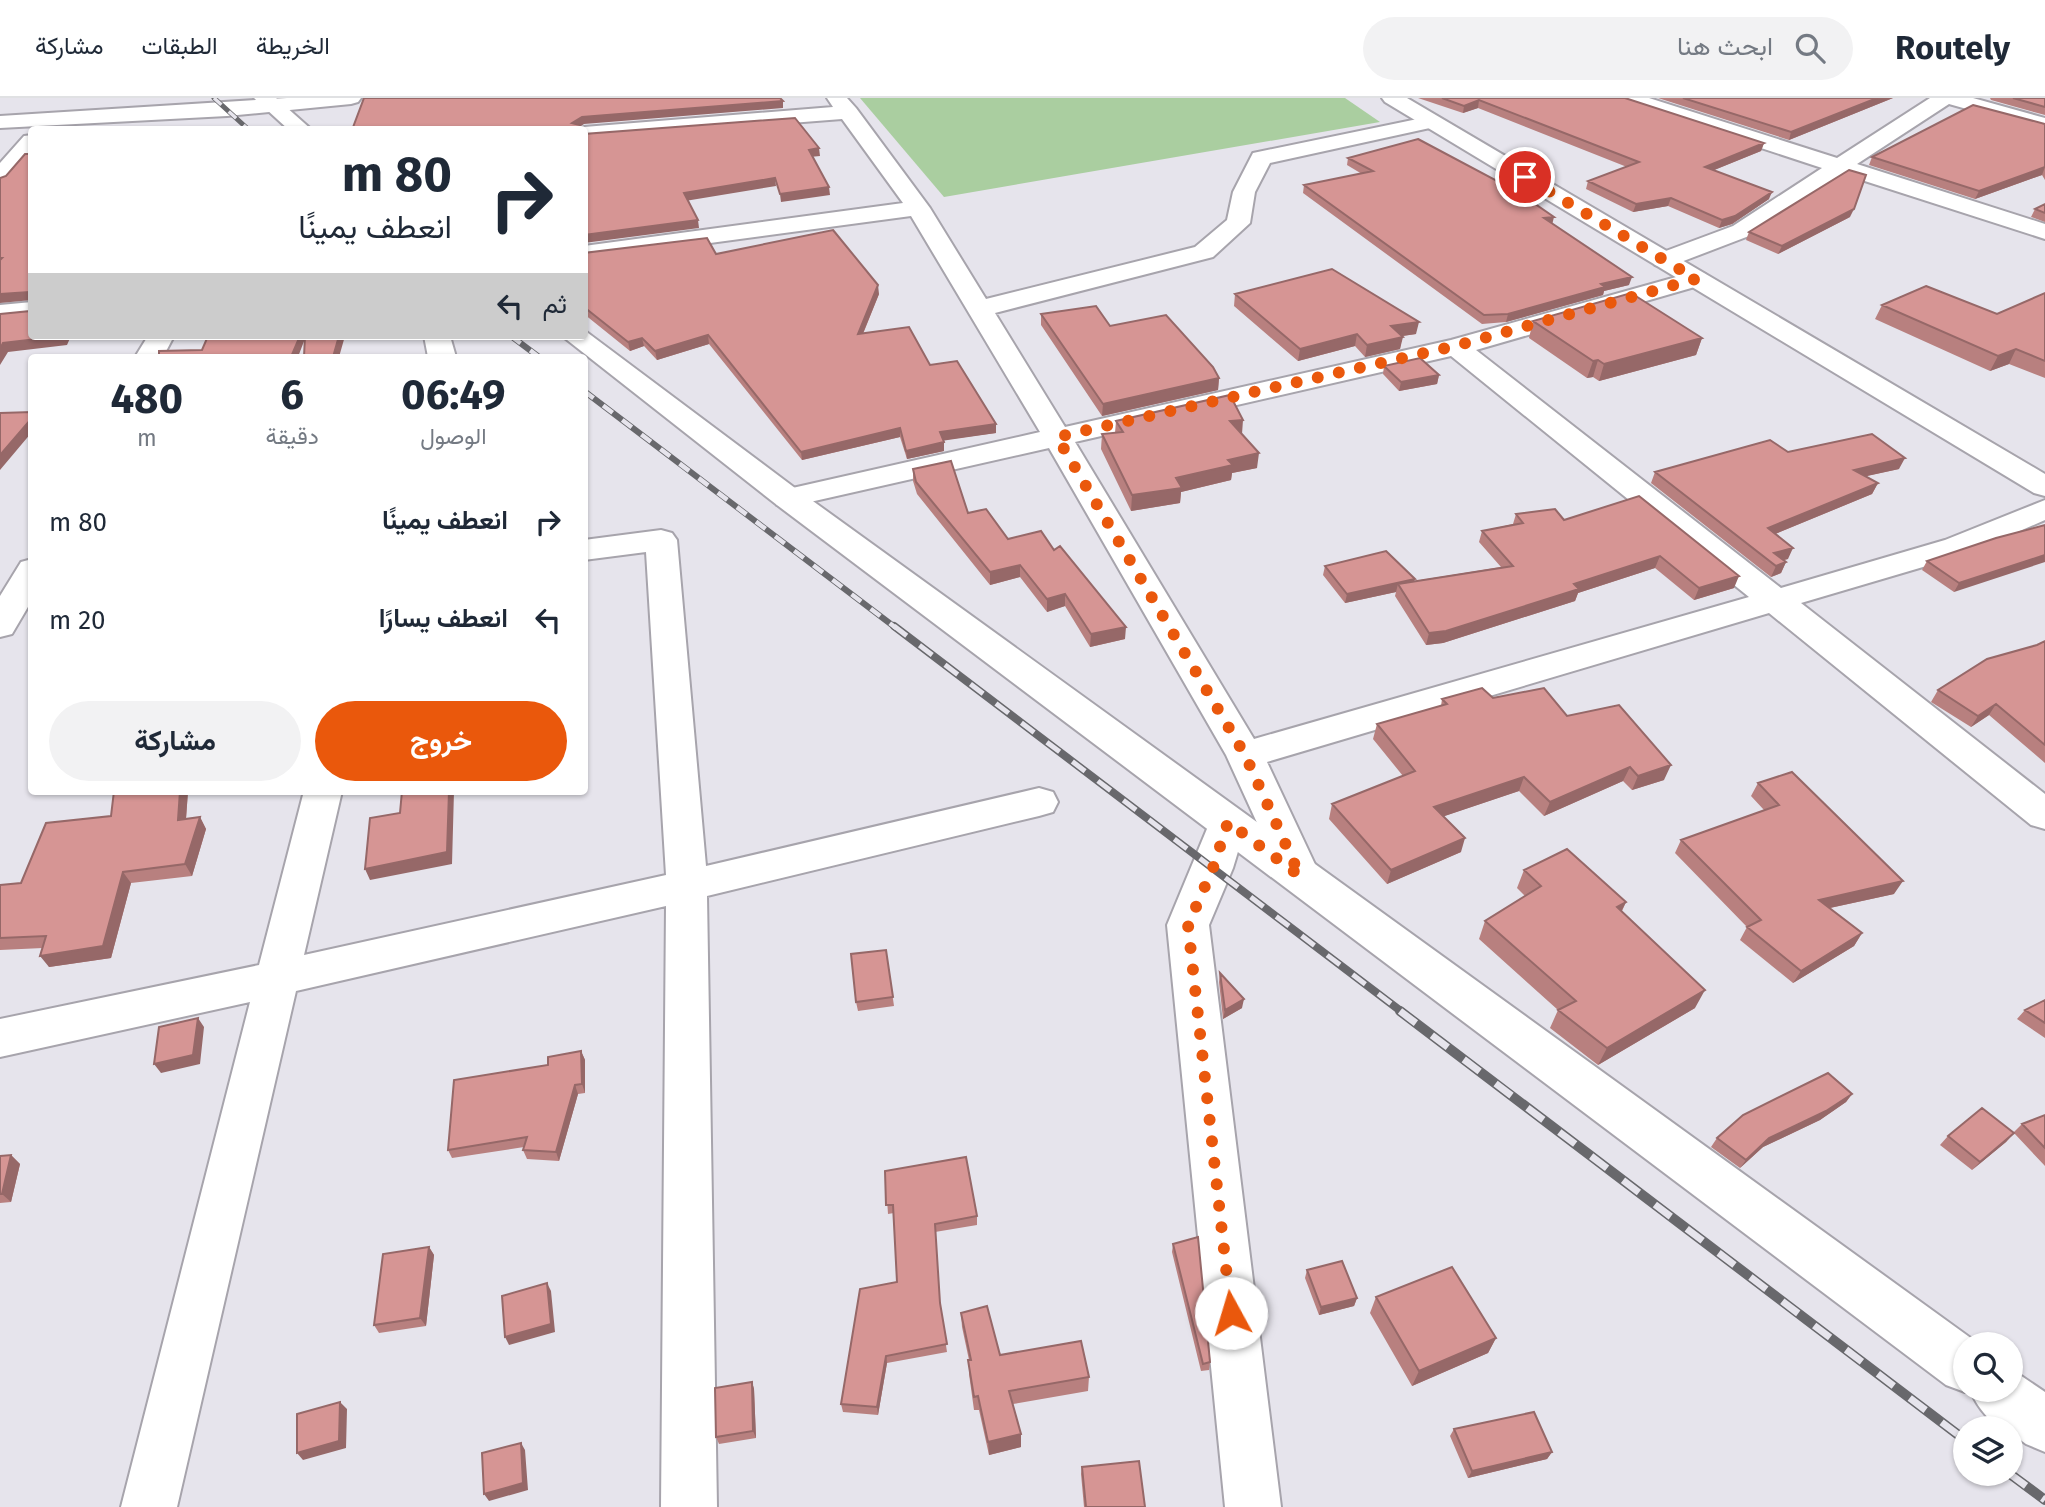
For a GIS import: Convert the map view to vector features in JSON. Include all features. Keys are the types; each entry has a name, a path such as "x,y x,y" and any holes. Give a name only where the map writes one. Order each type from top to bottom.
{"street":[{"path":"0,122 47,124 268,102 351,98"},
{"path":"1628,98 2045,232"},
{"path":"1664,260 1741,231 1944,98"},
{"path":"1951,98 2045,125"},
{"path":"268,102 298,126"},
{"path":"588,133 843,105 918,208 1057,437 1245,755 1300,876"},
{"path":"979,309 1204,252 1238,223 1244,192 1261,158 1417,108 1664,260 2045,487"},
{"path":"0,177 28,146"},
{"path":"588,252 918,208"},
{"path":"788,498 1455,346 1696,279"},
{"path":"0,313 28,310"},
{"path":"580,340 788,498 1953,1357"},
{"path":"1455,346 2045,815"},
{"path":"1245,755 1956,547 2045,509"},
{"path":"588,550 661,541 687,886 689,1507"},
{"path":"0,625 28,576"},
{"path":"0,625 28,621"},
{"path":"149,1507 322,795"},
{"path":"0,1038 275,980 1039,802"},
{"path":"1228,822 1213,868 1188,925 1253,1507"},
{"path":"2013,1402 2045,1425"}],"green space":[{"path":"860,98 1345,98 1380,122 944,197"}],"building":[{"path":"364,98 780,98 783,101 582,117 572,123 580,126 354,126"},
{"path":"1442,98 1625,98 1764,143 1705,167 1772,192 1735,216 1722,220 1671,198 1636,204 1588,181 1639,162 1479,100 1464,106"},
{"path":"1683,98 1877,98 1791,132"},
{"path":"2013,98 2045,98 2045,107"},
{"path":"1973,105 2045,124 2045,167 1979,191 1872,157"},
{"path":"795,118 819,148 809,150 829,187 780,194 775,178 684,193 698,220 588,234 588,134"},
{"path":"1418,139 1518,192 1554,217 1544,218 1632,277 1601,284 1605,287 1508,314 1484,315 1304,185 1373,171 1348,158"},
{"path":"25,154 28,154 28,292 0,294 0,178 6,176"},
{"path":"1849,170 1866,175 1854,209 1782,246 1749,232"},
{"path":"2045,204 2045,213 2035,209"},
{"path":"833,230 878,285 858,334 909,327 930,365 957,361 996,424 940,432 944,442 906,451 900,428 801,452 708,335 655,351 642,338 628,342 588,310 588,253 707,238 716,254"},
{"path":"1332,269 1419,322 1391,326 1403,337 1367,345 1357,334 1300,349 1235,294"},
{"path":"1926,286 1997,314 2045,293 2045,361 2016,349 1998,356 1882,305"},
{"path":"1631,293 1702,338 1604,364 1598,360 1593,361 1533,321"},
{"path":"1096,306 1110,326 1166,315 1213,367 1219,378 1103,404 1041,314"},
{"path":"28,311 29,340 3,343 0,349 0,314"},
{"path":"206,340 298,340 292,354 159,354 159,351 202,350"},
{"path":"305,340 338,340 334,354 304,354"},
{"path":"1420,358 1439,375 1401,382 1384,366"},
{"path":"1230,395 1243,420 1230,421 1259,453 1228,460 1233,465 1176,478 1182,488 1132,495 1102,434 1123,432 1116,421"},
{"path":"28,412 28,423 0,455 0,413"},
{"path":"1872,434 1905,458 1854,470 1878,483 1768,528 1793,548 1774,553 1786,562 1776,566 1655,472 1770,440 1788,452"},
{"path":"951,461 968,513 986,509 1008,539 1041,531 1054,550 1060,546 1126,627 1091,634 1065,594 1047,599 1020,565 990,572 916,482 913,469"},
{"path":"1639,496 1739,576 1699,588 1660,556 1574,584 1579,589 1446,631 1429,633 1398,584 1513,566 1482,531 1523,523 1516,514 1555,509 1564,520"},
{"path":"2045,525 2045,555 1959,583 1927,561 1996,538"},
{"path":"1386,551 1415,579 1347,594 1325,566"},
{"path":"2045,641 2045,745 1996,704 1978,716 1938,690 1987,659"},
{"path":"1482,688 1493,698 1544,688 1567,716 1619,705 1671,765 1638,776 1630,767 1550,802 1524,777 1434,807 1465,838 1391,870 1332,804 1415,771 1377,724 1447,704 1442,699"},
{"path":"1792,772 1903,881 1819,900 1862,933 1801,971 1747,927 1761,920 1681,840 1779,805 1758,783"},
{"path":"114,795 180,795 178,820 200,817 185,864 123,872 103,946 40,956 46,936 0,938 0,885 21,883 46,823 111,816"},
{"path":"402,795 449,795 447,852 365,869 370,818 400,813"},
{"path":"1567,849 1626,902 1617,907 1705,990 1607,1048 1558,1010 1576,1001 1485,921 1541,886 1524,870"},
{"path":"886,950 893,997 856,1002 851,954"},
{"path":"1220,973 1244,999 1225,1010"},
{"path":"2045,1000 2045,1023 2025,1010"},
{"path":"198,1018 193,1055 154,1064 159,1027"},
{"path":"581,1051 582,1084 575,1085 556,1152 523,1150 527,1137 448,1150 454,1080 548,1065 548,1057"},
{"path":"1828,1073 1852,1094 1826,1111 1769,1138 1746,1160 1717,1138 1743,1115"},
{"path":"1982,1108 2014,1133 1980,1162 1948,1136"},
{"path":"2045,1115 2045,1148 2022,1124"},
{"path":"11,1155 2,1194 0,1194 0,1156"},
{"path":"966,1157 977,1216 935,1224 940,1303 947,1344 886,1356 877,1407 841,1404 860,1289 897,1282 893,1205 886,1205 885,1171"},
{"path":"1198,1237 1210,1362 1203,1364 1173,1244"},
{"path":"429,1247 420,1318 374,1325 383,1254"},
{"path":"1342,1261 1357,1298 1321,1307 1307,1270"},
{"path":"1452,1267 1496,1338 1419,1371 1376,1297"},
{"path":"547,1283 551,1324 505,1337 502,1296"},
{"path":"987,1306 1000,1355 1081,1341 1089,1377 1009,1391 1021,1434 988,1442 978,1396 974,1397 968,1360 971,1360 961,1313"},
{"path":"752,1382 753,1431 716,1437 715,1388"},
{"path":"340,1402 339,1441 297,1453 297,1414"},
{"path":"1534,1412 1552,1452 1472,1471 1454,1429"},
{"path":"521,1443 523,1483 484,1494 482,1453"},
{"path":"1139,1461 1145,1507 1086,1507 1082,1467"}],"railway":[{"path":"214,98 245,126"},
{"path":"516,340 535,354"},
{"path":"588,394 896,628"},
{"path":"894,626 1402,1012"},
{"path":"1400,1011 1953,1431"},
{"path":"2023,1484 2045,1500"}],"route":[{"path":"1231,1313 1188,925 1213,868 1228,822 1300,876 1245,755 1057,437 1455,346 1696,279 1525,177"}]}
